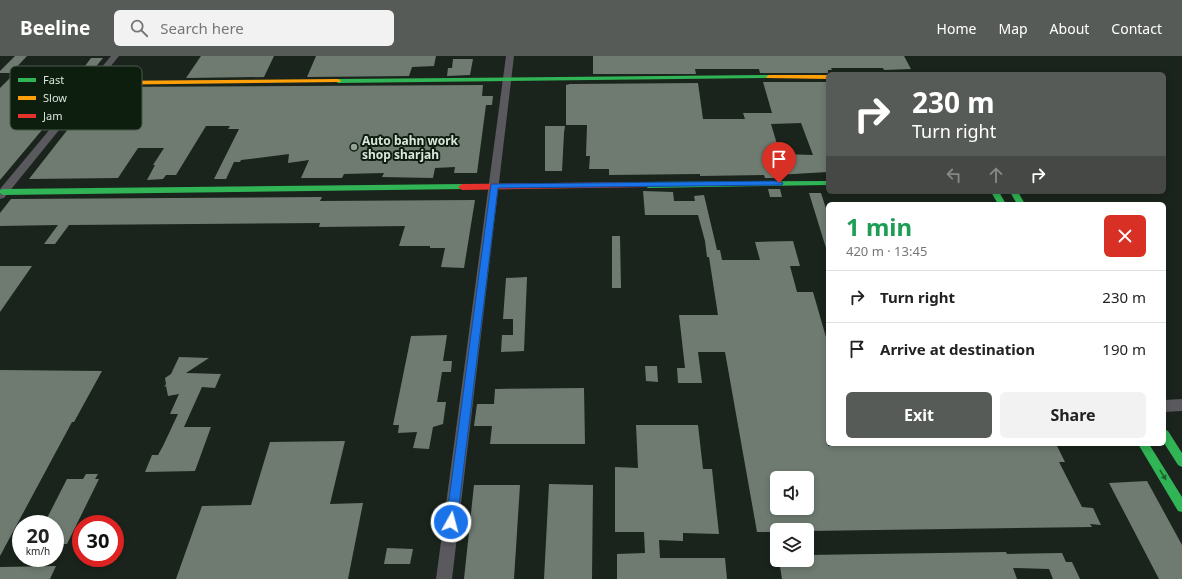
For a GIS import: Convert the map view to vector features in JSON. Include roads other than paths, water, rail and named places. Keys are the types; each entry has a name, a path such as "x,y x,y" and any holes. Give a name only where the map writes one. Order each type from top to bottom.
{"street":[{"path":"107,66 115,56"},
{"path":"444,579 510,56"},
{"path":"142,82 826,77"},
{"path":"2,194 54,130"},
{"path":"2,194 494,186 826,183"},
{"path":"1166,406 1182,406"},
{"path":"1166,437 1182,462"},
{"path":"1144,446 1182,507"}],"place":[{"name":"Auto bahn work shop sharjah","path":"354,147"}]}
